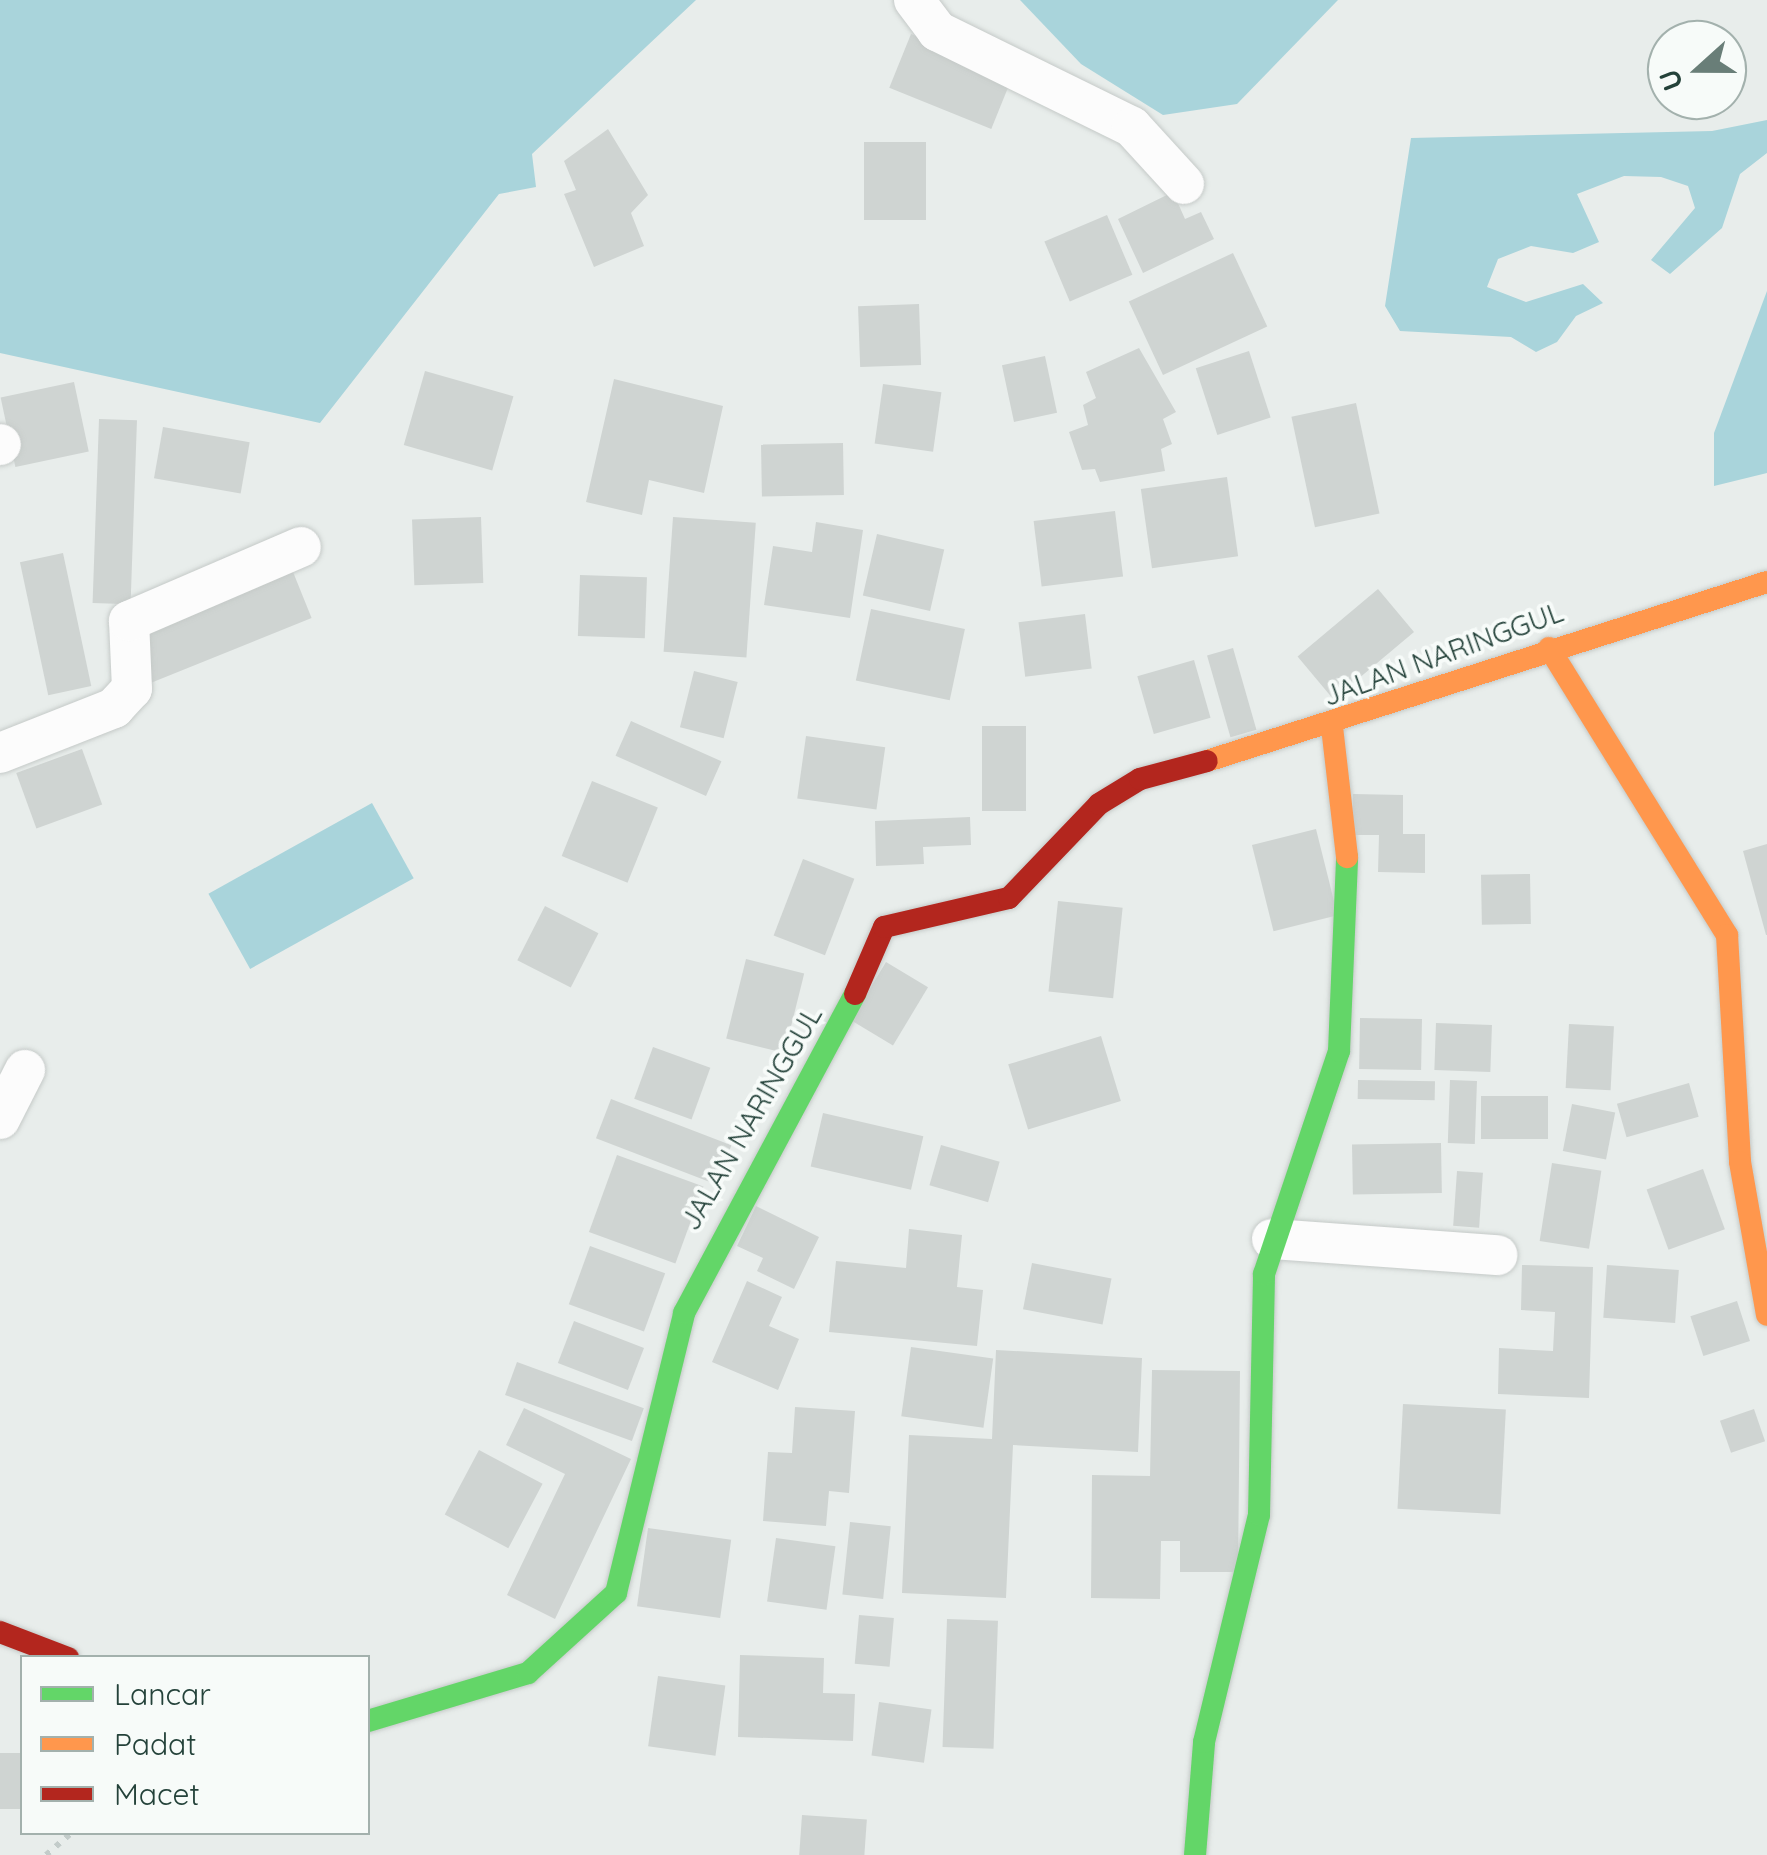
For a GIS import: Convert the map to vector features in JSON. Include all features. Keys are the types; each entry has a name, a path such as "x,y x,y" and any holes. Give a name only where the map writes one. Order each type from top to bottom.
{"street":[{"path":"914,0 938,31 1132,126 1184,184"},
{"path":"0,753 123,698 137,666 129,621 301,547"},
{"name":"JALAN NARINGGUL","path":"370,1720 462,1700 528,1673 616,1592 684,1313 709,1252 841,1026 884,928 1009,898 1098,804 1140,779 1332,727 1549,648 1767,582"},
{"path":"1549,648 1728,935 1740,1162 1767,1314"},
{"path":"1195,1855 1204,1742 1259,1515 1272,1239 1334,1069 1348,977 1350,880 1332,727"},
{"path":"0,1119 25,1070"},
{"path":"1272,1239 1497,1255"},
{"path":"0,1632 60,1655"}],"path":[{"path":"46,1855 69,1835"}],"water":[{"path":"0,0 696,0 532,154 536,187 499,194 320,423 0,353"},
{"path":"1020,0 1338,0 1237,104 1163,115 1081,64"},
{"path":"1767,120 1767,153 1740,174 1722,228 1670,274 1651,260 1695,208 1688,186 1661,177 1624,176 1577,194 1599,242 1573,253 1531,246 1498,259 1487,287 1526,302 1583,284 1603,303 1576,316 1557,342 1536,352 1511,337 1400,331 1385,306 1411,138 1712,131"},
{"path":"1767,291 1767,473 1714,486 1714,433"},
{"path":"372,803 414,878 250,969 208,894"}],"building":[{"path":"911,34 1013,75 991,129 889,88"},
{"path":"608,129 648,195 631,213 644,246 594,267 564,194 576,190 564,161"},
{"path":"864,142 926,142 926,220 864,220"},
{"path":"1173,192 1185,219 1201,212 1214,239 1143,273 1118,219"},
{"path":"1107,215 1132,275 1070,301 1044,242"},
{"path":"1233,253 1267,326 1163,375 1129,302"},
{"path":"919,304 921,365 860,367 858,306"},
{"path":"1139,348 1176,412 1163,419 1172,444 1161,449 1165,471 1100,482 1095,469 1082,470 1069,432 1088,425 1083,405 1096,398 1086,372"},
{"path":"1249,351 1271,418 1217,435 1196,368"},
{"path":"1045,356 1057,413 1014,422 1002,365"},
{"path":"425,371 513,396 492,470 404,445"},
{"path":"614,379 723,406 704,493 649,480 642,515 586,502"},
{"path":"74,382 89,451 15,467 1,398"},
{"path":"883,384 941,392 933,452 875,443"},
{"path":"1356,403 1379,514 1315,527 1291,417"},
{"path":"99,419 137,420 131,604 93,603"},
{"path":"163,427 250,442 241,493 154,478"},
{"path":"843,443 844,495 762,496 761,444"},
{"path":"1227,477 1238,556 1152,568 1141,489"},
{"path":"1115,511 1123,577 1042,587 1034,521"},
{"path":"481,517 483,583 414,585 412,519"},
{"path":"673,517 756,523 746,657 664,652"},
{"path":"816,522 863,530 850,618 764,605 773,546 812,552"},
{"path":"877,534 944,550 930,611 863,595"},
{"path":"63,553 91,686 48,695 20,562"},
{"path":"291,567 312,618 151,683 131,632"},
{"path":"580,575 647,577 645,638 578,636"},
{"path":"1378,589 1414,632 1334,699 1298,656"},
{"path":"871,609 965,629 950,700 856,680"},
{"path":"1085,614 1092,669 1025,677 1018,622"},
{"path":"1233,648 1256,730 1230,737 1207,655"},
{"path":"1194,660 1211,718 1154,734 1137,676"},
{"path":"694,671 738,682 724,738 680,727"},
{"path":"631,721 721,761 706,796 616,756"},
{"path":"982,726 1026,726 1026,811 982,811"},
{"path":"806,736 885,747 876,810 797,798"},
{"path":"82,749 102,804 36,828 16,773"},
{"path":"592,781 658,808 627,883 562,856"},
{"path":"1353,794 1403,795 1403,834 1425,834 1425,873 1378,872 1379,835 1353,835"},
{"path":"970,817 971,845 923,847 924,864 876,866 875,821"},
{"path":"1316,829 1338,915 1273,931 1252,845"},
{"path":"1767,844 1767,935 1766,935 1743,851"},
{"path":"803,859 854,879 825,955 774,936"},
{"path":"1530,874 1531,924 1482,925 1481,875"},
{"path":"1058,901 1123,908 1113,998 1048,992"},
{"path":"545,906 598,933 571,988 517,960"},
{"path":"746,959 804,974 784,1053 726,1039"},
{"path":"886,962 928,987 893,1046 851,1020"},
{"path":"1360,1018 1422,1019 1421,1070 1359,1069"},
{"path":"1436,1023 1492,1025 1490,1072 1434,1070"},
{"path":"1569,1024 1614,1026 1611,1090 1566,1088"},
{"path":"1101,1036 1121,1101 1028,1129 1008,1064"},
{"path":"653,1047 710,1068 692,1120 634,1099"},
{"path":"1358,1080 1435,1081 1435,1100 1358,1099"},
{"path":"1450,1080 1477,1081 1475,1144 1448,1143"},
{"path":"1689,1083 1699,1117 1627,1137 1617,1104"},
{"path":"1481,1096 1548,1096 1548,1139 1481,1139"},
{"path":"611,1099 731,1145 716,1184 596,1138"},
{"path":"1572,1104 1615,1112 1606,1160 1563,1151"},
{"path":"823,1113 923,1136 911,1190 811,1167"},
{"path":"1441,1143 1442,1193 1353,1195 1352,1145"},
{"path":"941,1145 1000,1162 988,1202 929,1185"},
{"path":"617,1155 703,1186 675,1264 589,1232"},
{"path":"1552,1163 1601,1171 1589,1249 1540,1241"},
{"path":"1703,1169 1725,1229 1669,1250 1647,1190"},
{"path":"1457,1171 1483,1173 1479,1228 1453,1226"},
{"path":"756,1206 819,1237 794,1289 757,1271 763,1258 737,1246"},
{"path":"909,1229 962,1235 957,1287 983,1290 977,1346 829,1332 836,1261 906,1268"},
{"path":"590,1246 665,1273 644,1332 569,1304"},
{"path":"1032,1263 1112,1278 1103,1325 1023,1309"},
{"path":"1522,1265 1593,1267 1589,1398 1498,1394 1499,1348 1553,1351 1555,1312 1521,1310"},
{"path":"1607,1265 1679,1270 1675,1323 1603,1318"},
{"path":"747,1281 782,1297 769,1326 799,1339 778,1390 712,1362"},
{"path":"1737,1301 1750,1341 1703,1356 1690,1316"},
{"path":"574,1321 644,1348 628,1390 558,1363"},
{"path":"911,1347 993,1359 983,1428 901,1416"},
{"path":"996,1350 1142,1358 1138,1452 1013,1445 1006,1598 902,1593 909,1435 992,1439"},
{"path":"517,1362 644,1408 632,1441 505,1395"},
{"path":"1152,1370 1240,1371 1238,1572 1180,1572 1180,1541 1161,1541 1160,1599 1091,1598 1092,1475 1150,1476"},
{"path":"1403,1404 1506,1409 1500,1514 1398,1509"},
{"path":"795,1407 855,1411 849,1493 829,1491 826,1526 763,1521 768,1452 792,1453"},
{"path":"524,1408 631,1459 555,1619 507,1595 565,1474 506,1445"},
{"path":"1754,1409 1765,1441 1731,1453 1720,1421"},
{"path":"479,1450 543,1484 508,1548 445,1514"},
{"path":"850,1522 891,1526 883,1599 842,1595"},
{"path":"648,1528 731,1540 720,1618 637,1606"},
{"path":"776,1538 835,1546 827,1610 767,1601"},
{"path":"859,1615 894,1618 890,1667 855,1664"},
{"path":"947,1619 998,1621 994,1749 943,1747"},
{"path":"740,1655 824,1658 823,1693 855,1694 853,1741 738,1737"},
{"path":"658,1676 725,1685 715,1756 648,1746"},
{"path":"879,1702 931,1709 924,1763 871,1755"},
{"path":"0,1753 20,1753 20,1809 0,1809"},
{"path":"802,1815 867,1820 864,1855 799,1855"}],"traffic: fast":[{"path":"1195,1855 1204,1742 1259,1515 1264,1274 1339,1051 1347,857"},
{"path":"370,1720 528,1673 616,1593 684,1313 855,994"}],"traffic: slow":[{"path":"1207,761 1767,582"},
{"path":"1549,648 1727,935 1740,1162 1767,1315"},
{"path":"1332,727 1347,857"}],"traffic: jam":[{"path":"855,994 884,927 1009,898 1099,804 1140,779 1207,761"},
{"path":"0,1632 60,1655"}]}
